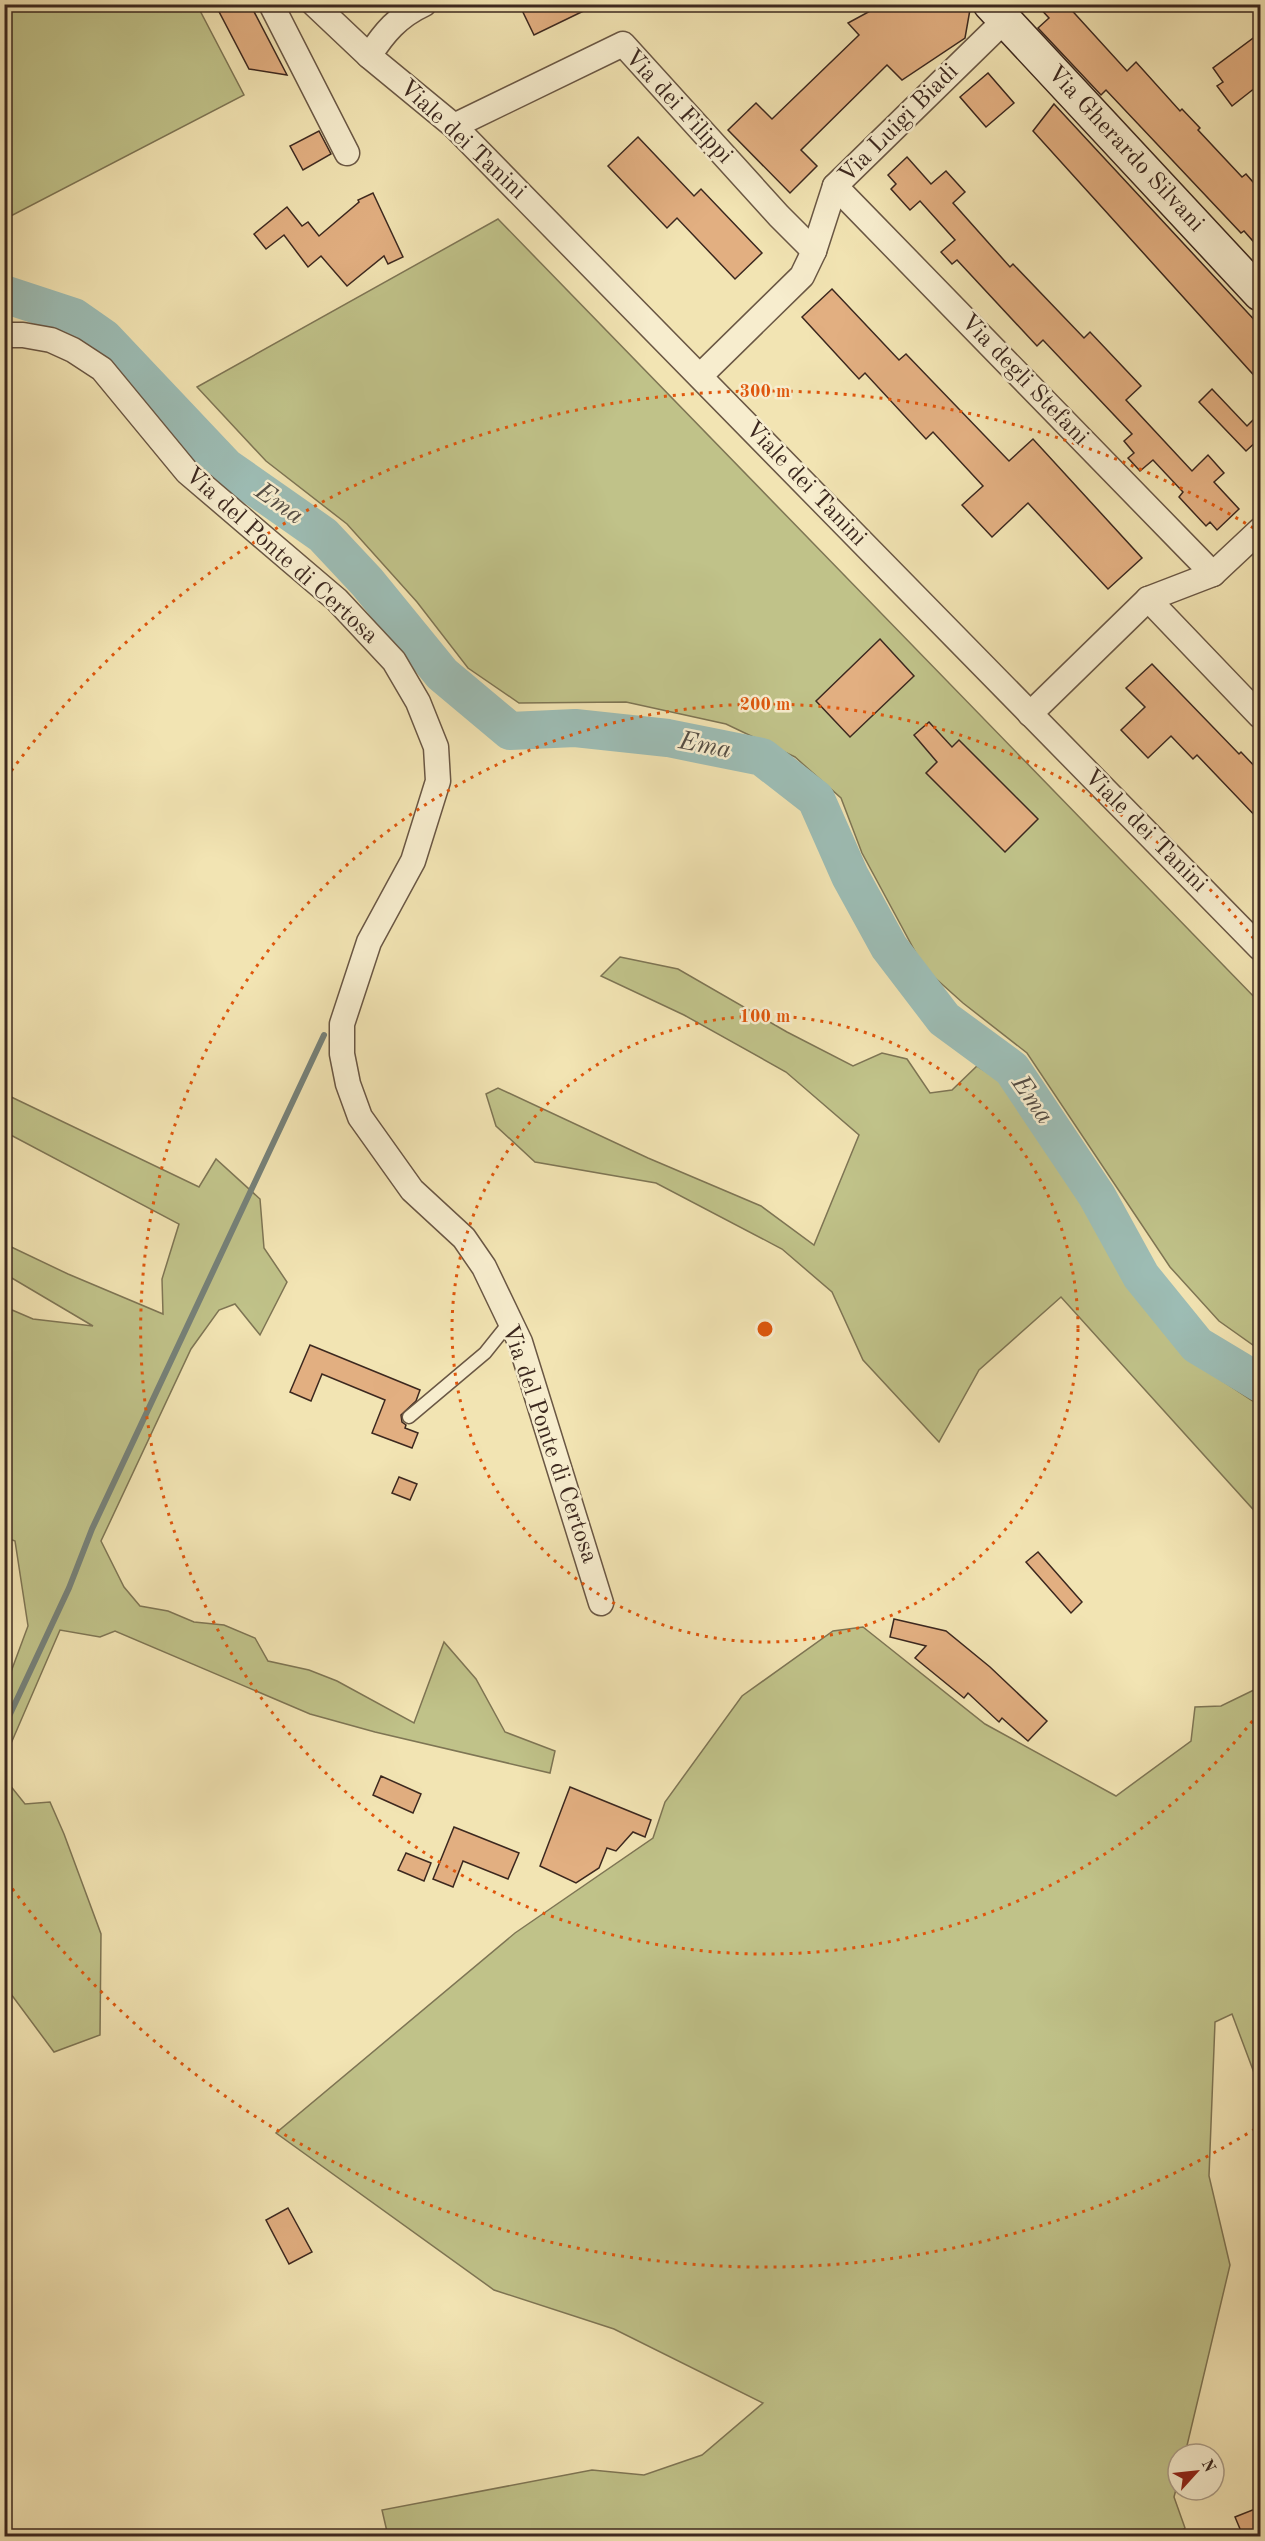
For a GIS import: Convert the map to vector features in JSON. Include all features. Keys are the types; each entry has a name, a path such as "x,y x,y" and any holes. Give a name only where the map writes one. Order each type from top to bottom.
{"main road":[{"name":"Via Gherardo Silvani","path":"997,12 1260,294"}],"street":[{"path":"272,4 347,153"},
{"path":"369,56 381,37 398,19 423,5"},
{"name":"Viale dei Tanini","path":"320,6 369,56 454,126 1260,948"},
{"name":"Via Luigi Biadi","path":"700,376 802,276 814,251 835,186 997,12"},
{"name":"Via dei Filippi","path":"454,126 623,44 779,216 814,251"},
{"name":"Via degli Stefani","path":"835,186 1213,574"},
{"name":"Via del Ponte di Certosa","path":"4,335 23,335 51,340 73,350 102,369 187,472 337,600 394,662 418,702 436,747 438,781 413,861 369,942 342,1024 342,1054 348,1084 360,1117 412,1190 464,1238 484,1267 520,1342 601,1603"},
{"path":"1030,714 1148,599 1213,574 1260,530"},
{"path":"1148,599 1260,716"}],"lane":[{"path":"409,1417 485,1353 509,1323"}],"green space":[{"path":"12,4 197,5 244,95 5,219 4,8"},
{"path":"498,219 1260,1003 1260,1350 1219,1321 1170,1267 1027,1053 963,1003 924,968 862,853 841,798 795,757 726,724 626,702 519,703 468,668 417,602 347,524 266,461 197,387"},
{"path":"620,957 678,969 787,1032 853,1066 882,1053 907,1059 930,1093 952,1090 977,1066 1008,1085 1097,1227 1194,1362 1260,1406 1260,1517 1061,1297 979,1370 939,1442 863,1360 832,1292 782,1249 656,1183 535,1162 496,1126 486,1094 498,1088 648,1158 761,1206 814,1245 859,1135 786,1072 684,1015 601,976"},
{"path":"5,1094 199,1187 216,1159 260,1199 264,1248 287,1282 260,1335 235,1304 219,1310 191,1349 101,1541 124,1587 140,1606 168,1611 194,1622 224,1625 255,1638 268,1661 309,1670 337,1681 414,1723 444,1642 476,1679 505,1732 555,1751 550,1773 375,1732 310,1714 115,1631 100,1637 60,1630 6,1755 9,1784 25,1804 50,1802 101,1934 100,2035 54,2052 5,1986 5,1688 28,1626 15,1541 5,1537 5,1307 33,1319 93,1326 5,1274 5,1244 68,1274 163,1314 162,1279 179,1224 5,1132"},
{"path":"863,1627 985,1724 1116,1796 1191,1741 1195,1707 1221,1706 1260,1687 1260,2076 1256,2078 1232,2014 1215,2022 1209,2176 1230,2265 1188,2442 1166,2442 1166,2502 1176,2502 1185,2528 1174,2536 388,2536 382,2510 592,2470 644,2475 702,2455 763,2403 614,2329 494,2290 276,2133 515,1933 653,1838 665,1802 742,1696 833,1631"}],"building":[{"path":"215,4 250,4 287,75 249,69"},
{"path":"519,4 598,4 534,35"},
{"path":"883,4 971,4 965,38 902,80 887,65 801,150 817,166 790,193 728,130 756,103 772,119 859,35 848,23"},
{"path":"1036,4 1066,4 1127,71 1136,62 1180,111 1182,109 1200,128 1198,130 1242,177 1246,174 1260,190 1260,249 1244,231 1241,233 1106,90 1101,95 1038,28 1049,18"},
{"path":"1260,33 1260,84 1232,106 1217,86 1223,82 1213,68"},
{"path":"988,73 1014,103 986,127 960,97"},
{"path":"1054,104 1260,326 1260,382 1033,131"},
{"path":"319,131 331,154 303,170 290,146"},
{"path":"638,137 694,196 701,189 762,253 735,279 677,218 667,228 608,166"},
{"path":"907,157 931,184 946,171 965,192 953,203 1010,267 1013,264 1084,338 1090,332 1141,386 1126,400 1192,471 1208,455 1224,473 1214,482 1239,509 1217,530 1210,522 1206,526 1179,497 1183,492 1153,460 1140,471 1128,458 1134,453 1124,441 1132,434 1043,340 1037,346 957,260 952,264 941,252 955,240 920,201 910,210 891,189 896,184 888,175"},
{"path":"373,193 403,257 388,264 384,256 347,286 321,256 308,267 284,235 266,249 254,234 287,207 302,226 308,222 319,236 359,202 358,200"},
{"path":"832,289 899,360 906,354 1009,461 1033,439 1142,558 1108,589 1028,503 992,537 962,505 983,486 933,432 926,439 865,373 859,379 802,317"},
{"path":"1212,389 1247,426 1260,413 1260,438 1246,451 1199,402"},
{"path":"880,639 914,676 850,737 816,701"},
{"path":"1152,664 1239,754 1241,752 1260,772 1260,821 1197,755 1193,759 1171,736 1148,758 1121,730 1145,707 1126,688"},
{"path":"929,722 952,747 959,740 1038,819 1005,852 926,773 937,762 914,735"},
{"path":"310,1345 420,1390 416,1401 401,1415 402,1422 406,1425 405,1428 418,1433 412,1448 372,1433 385,1400 322,1374 311,1401 290,1392"},
{"path":"399,1477 417,1484 410,1500 392,1493"},
{"path":"1038,1552 1082,1602 1071,1613 1026,1562"},
{"path":"894,1619 946,1631 990,1667 1047,1721 1028,1741 1002,1718 999,1722 968,1693 964,1698 915,1658 926,1646 890,1637"},
{"path":"381,1776 421,1794 413,1813 373,1795"},
{"path":"570,1787 651,1820 645,1837 633,1832 616,1851 607,1848 599,1868 576,1883 540,1866"},
{"path":"454,1827 519,1853 508,1879 463,1861 453,1887 433,1879"},
{"path":"406,1853 431,1863 424,1881 398,1870"},
{"path":"288,2208 312,2252 289,2264 266,2220"},
{"path":"1260,2507 1260,2536 1243,2536 1235,2517"}],"waterway":[{"name":"Ema","path":"4,294 74,317 104,338 226,467 323,535 367,582 442,674 510,731 575,728 668,738 762,757 816,799 850,876 889,947 944,1019 1012,1069 1097,1196 1141,1276 1197,1345 1260,1383"},
{"path":"4,1727 69,1588 92,1529 324,1035"}]}
